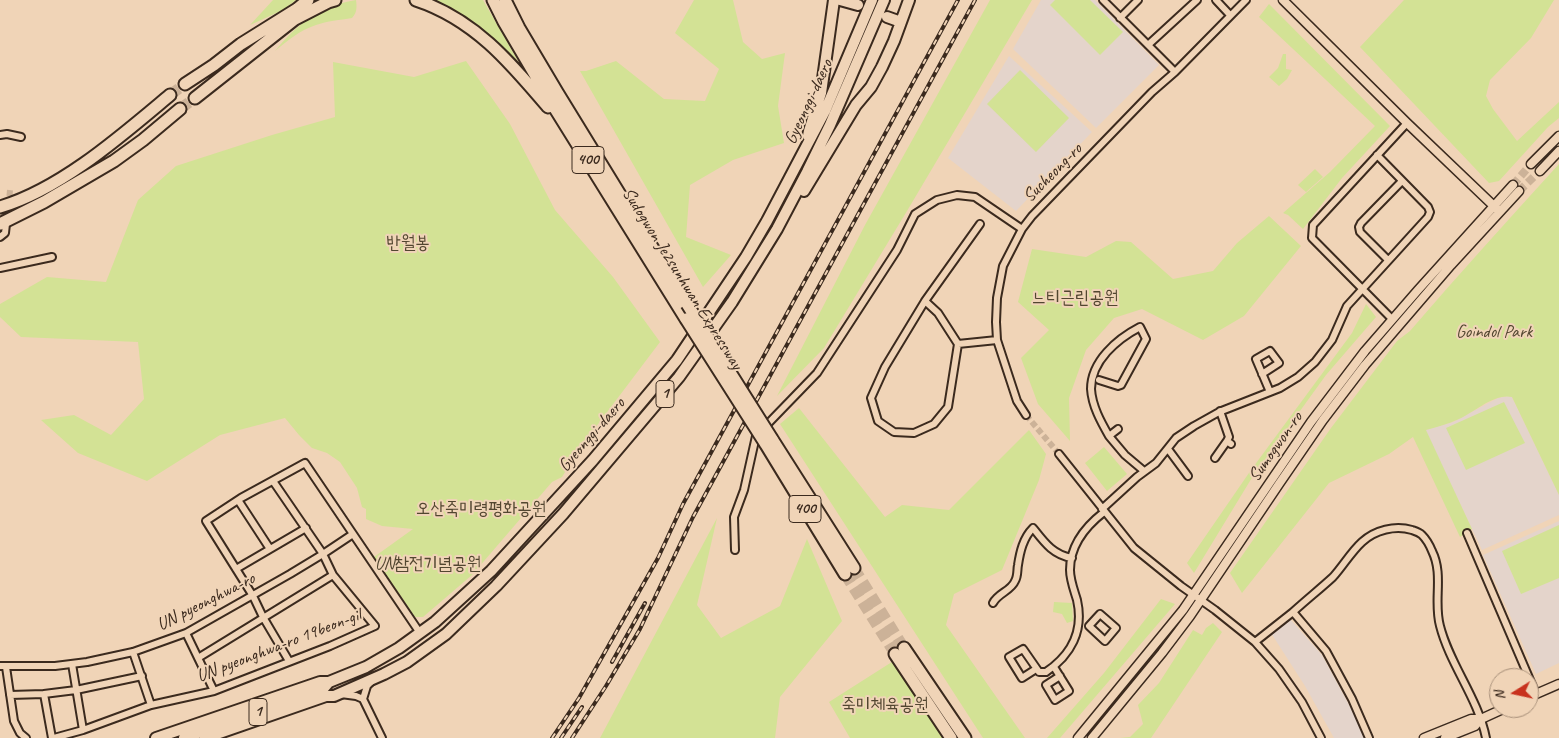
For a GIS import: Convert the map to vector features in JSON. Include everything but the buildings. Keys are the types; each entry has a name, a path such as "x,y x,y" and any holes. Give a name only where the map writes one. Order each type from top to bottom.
{"highway":[{"path":"293,16 302,0"},
{"path":"195,98 293,16 308,0"},
{"path":"293,16 298,15 318,0"},
{"path":"185,84 214,65 240,44 293,16 335,0"},
{"path":"416,0 457,18 498,50 557,119 602,188 623,216"},
{"name":"Sudogwon Je2sunhwan Expressway","path":"493,0 551,102 686,319 769,441"},
{"name":"Sudogwon Je2sunhwan Expressway","path":"505,0 519,28 557,92 849,571"},
{"path":"0,205 37,192 65,176 170,95"},
{"path":"3,224 114,161 180,110"},
{"path":"0,214 17,210 56,194"},
{"path":"950,738 899,651 965,738"}],"main road":[{"path":"808,145 809,131 821,94 834,0"},
{"path":"840,0 858,5"},
{"name":"Gyeonggi-daero","path":"184,738 323,689 329,682 366,667 399,648 435,622 491,571 593,460 677,360 746,257 768,221 825,111 872,0"},
{"name":"Gyeonggi-daero","path":"205,738 326,696 337,695 407,662 446,634 496,586 563,514 679,377 732,302 777,229 830,125 884,0"},
{"path":"788,208 800,198 856,105 871,87 882,67 909,0"},
{"path":"887,17 901,22"},
{"path":"156,738 320,682 329,682"},
{"path":"224,738 328,702 337,695"}],"street":[{"path":"1103,0 1174,72"},
{"path":"1120,18 1138,0"},
{"path":"1148,45 1197,0"},
{"path":"1216,0 1230,15"},
{"name":"Sucheong-ro","path":"1026,415 1017,402 997,340 997,298 1003,266 1022,229 1032,216 1152,92 1246,0"},
{"path":"1283,0 1497,209"},
{"path":"1392,319 1312,238 1313,225 1407,123"},
{"path":"0,135 7,134 21,138"},
{"path":"1532,164 1559,136"},
{"path":"1540,172 1559,151"},
{"path":"1036,669 1022,678 1009,658 1023,648 1038,672 1043,673 1061,661 1072,646 1078,630 1078,608 1070,570 1075,546 1083,532 1113,498 1156,463 1176,438 1220,411 1280,388 1298,377 1315,362 1332,340 1346,306 1428,217 1430,212 1428,206 1377,155"},
{"path":"1388,260 1360,232 1359,228 1361,223 1402,181"},
{"name":"Sumogwon-ro","path":"1092,738 1162,653 1201,601 1279,484 1365,366 1497,209 1513,185"},
{"name":"Sumogwon-ro","path":"1078,738 1151,650 1193,595 1317,415 1360,357 1392,319 1497,209 1519,191"},
{"path":"735,550 734,517 744,490 756,436 817,373 897,250 915,214 937,200 957,195 975,197 1022,229"},
{"path":"0,237 5,232 3,224"},
{"path":"925,301 938,313 958,344 948,408 934,424 914,433 894,432 878,421 871,398 885,367 925,301 980,224"},
{"path":"0,268 52,257"},
{"path":"1099,380 1118,386 1122,385 1146,339 1140,327 1127,334 1107,352 1095,369 1091,389 1098,418 1109,436 1125,456 1144,471"},
{"path":"958,344 997,340"},
{"path":"1262,374 1270,392"},
{"path":"1215,458 1229,443 1229,437 1220,411"},
{"path":"1109,436 1118,429"},
{"path":"1168,449 1188,476"},
{"path":"1059,454 1134,548 1255,642 1279,669 1302,702 1321,738"},
{"path":"289,661 253,596 206,521 238,500 305,463 420,633"},
{"name":"UN pyeonghwa-ro 19beon-gil","path":"53,738 83,730 152,705 214,691 330,646 374,626 333,575 324,554 273,481"},
{"path":"238,500 270,549"},
{"path":"1255,642 1334,576 1362,542 1373,534 1394,527 1421,533 1433,551 1440,578 1438,600 1439,623 1446,645 1481,719 1486,738"},
{"path":"236,570 306,528"},
{"path":"993,603 996,597 1010,589 1016,580 1023,543 1033,528 1052,551 1072,558"},
{"path":"1467,533 1521,668"},
{"name":"UN pyeonghwa-ro","path":"3,666 72,664 133,652 186,633 324,554 353,534"},
{"path":"198,658 333,575"},
{"path":"1293,612 1326,650 1352,699 1369,738"},
{"path":"1078,624 1089,626"},
{"path":"186,633 214,691"},
{"path":"133,652 152,705"},
{"path":"72,664 83,730"},
{"path":"3,666 14,721 20,733 26,738"},
{"path":"1054,667 1060,676"},
{"path":"10,695 44,694 76,690 142,676"},
{"path":"363,699 367,686 373,679"},
{"path":"1539,692 1559,684"},
{"path":"44,694 53,738"},
{"path":"337,695 356,696 363,699 382,738"},
{"path":"1445,738 1475,726 1481,719 1489,715"},
{"path":"1424,738 1472,718 1481,719"}],"shaded area":[{"path":"1041,0 1095,0 1159,65 1096,128 1013,49"},
{"path":"1009,56 1092,132 1016,211 948,158"},
{"path":"1512,397 1559,495 1559,515 1482,550 1425,430 1453,422 1498,398"},
{"path":"1559,521 1559,663 1539,673 1539,668 1533,668 1483,555"},
{"path":"1286,619 1290,619 1322,655 1367,738 1334,738 1305,686 1271,633"}],"green space":[{"path":"273,0 296,0 283,10 250,25"},
{"path":"356,0 356,10 352,18 325,22 310,27 294,36 275,51 292,32 311,17 331,7"},
{"path":"427,0 483,0 523,70"},
{"path":"694,0 733,0 743,42 762,59 785,53 778,106 784,143 733,160 690,185 686,237 731,255 703,287 580,71 586,71 616,61 664,99 705,101 719,69 675,33"},
{"path":"990,0 1032,0 824,348 777,396 865,225"},
{"path":"1055,0 1090,0 1123,32 1100,55 1050,5"},
{"path":"1404,0 1554,0 1531,38 1490,80 1486,96 1493,109 1517,141 1559,102 1559,118 1548,127 1499,181 1489,183 1360,47"},
{"path":"1269,4 1390,126 1342,178 1303,229 1288,215 1283,213 1330,172 1375,126 1259,17"},
{"path":"1283,54 1286,54 1286,69 1292,70 1287,79 1279,86 1269,77 1278,68"},
{"name":"반월봉","path":"466,61 510,124 555,210 613,277 660,342 580,448 562,477 552,482 472,575 423,617 415,617 374,557 413,529 382,526 366,519 366,509 362,507 357,488 340,462 327,453 312,448 285,418 220,435 147,481 78,453 41,420 74,415 111,435 144,399 138,342 21,337 0,317 0,304 47,277 106,282 138,200 176,166 335,117 333,62 414,77"},
{"path":"1020,70 1069,118 1036,152 987,104"},
{"name":"Goindol Park","path":"1559,164 1559,495 1512,397 1498,398 1459,419 1426,430 1472,529 1460,537 1413,437 1389,454 1329,483 1242,593 1230,573 1331,428 1397,341 1410,331"},
{"path":"1315,169 1323,177 1306,192 1298,185"},
{"name":"느티근린공원","path":"1269,216 1301,246 1244,316 1203,340 1142,309 1114,318 1086,350 1069,398 1070,441 1038,404 1021,358 1049,330 1018,302 1032,249 1086,257 1116,241 1131,242 1173,279 1213,271 1237,243"},
{"path":"1366,304 1376,317 1326,375 1253,476 1194,573 1187,563 1251,470 1352,333"},
{"path":"1504,402 1525,443 1466,470 1446,428"},
{"path":"799,408 885,517 902,505 949,510 1029,430 1046,454 1039,480 1002,570 954,594 946,625 1025,738 983,738 780,424"},
{"path":"1104,447 1127,474 1107,491 1085,463"},
{"path":"717,518 697,605 721,638 780,606 807,539 842,621 780,697 775,738 600,738"},
{"path":"1559,525 1559,578 1521,594 1502,551"},
{"path":"1161,599 1175,604 1060,738 1047,738 1104,673"},
{"path":"1054,602 1072,603 1073,621 1067,623 1062,614 1053,612"},
{"path":"1213,623 1222,632 1151,738 1120,738 1130,737 1143,724 1138,705 1159,683 1193,630 1202,635 1206,628"},
{"name":"죽미체육공원","path":"895,660 944,738 850,738 829,702"}],"tunnel":[{"path":"170,95 185,84"},
{"path":"180,109 195,98"},
{"path":"1513,185 1531,164"},
{"path":"1519,191 1540,171"},
{"path":"7,223 10,190"},
{"path":"1026,415 1059,454"},
{"path":"854,568 904,648"},
{"path":"845,574 895,654"}],"railway":[{"path":"552,738 579,698 658,558 683,504 958,0"},
{"path":"572,738 640,629 693,517 975,0"},
{"path":"612,662 645,603"},
{"path":"561,738 582,707"}],"park label":[{"name":"오산죽미령평화공원","path":"481,509"},
{"name":"UN참전기념공원","path":"428,564"}]}
